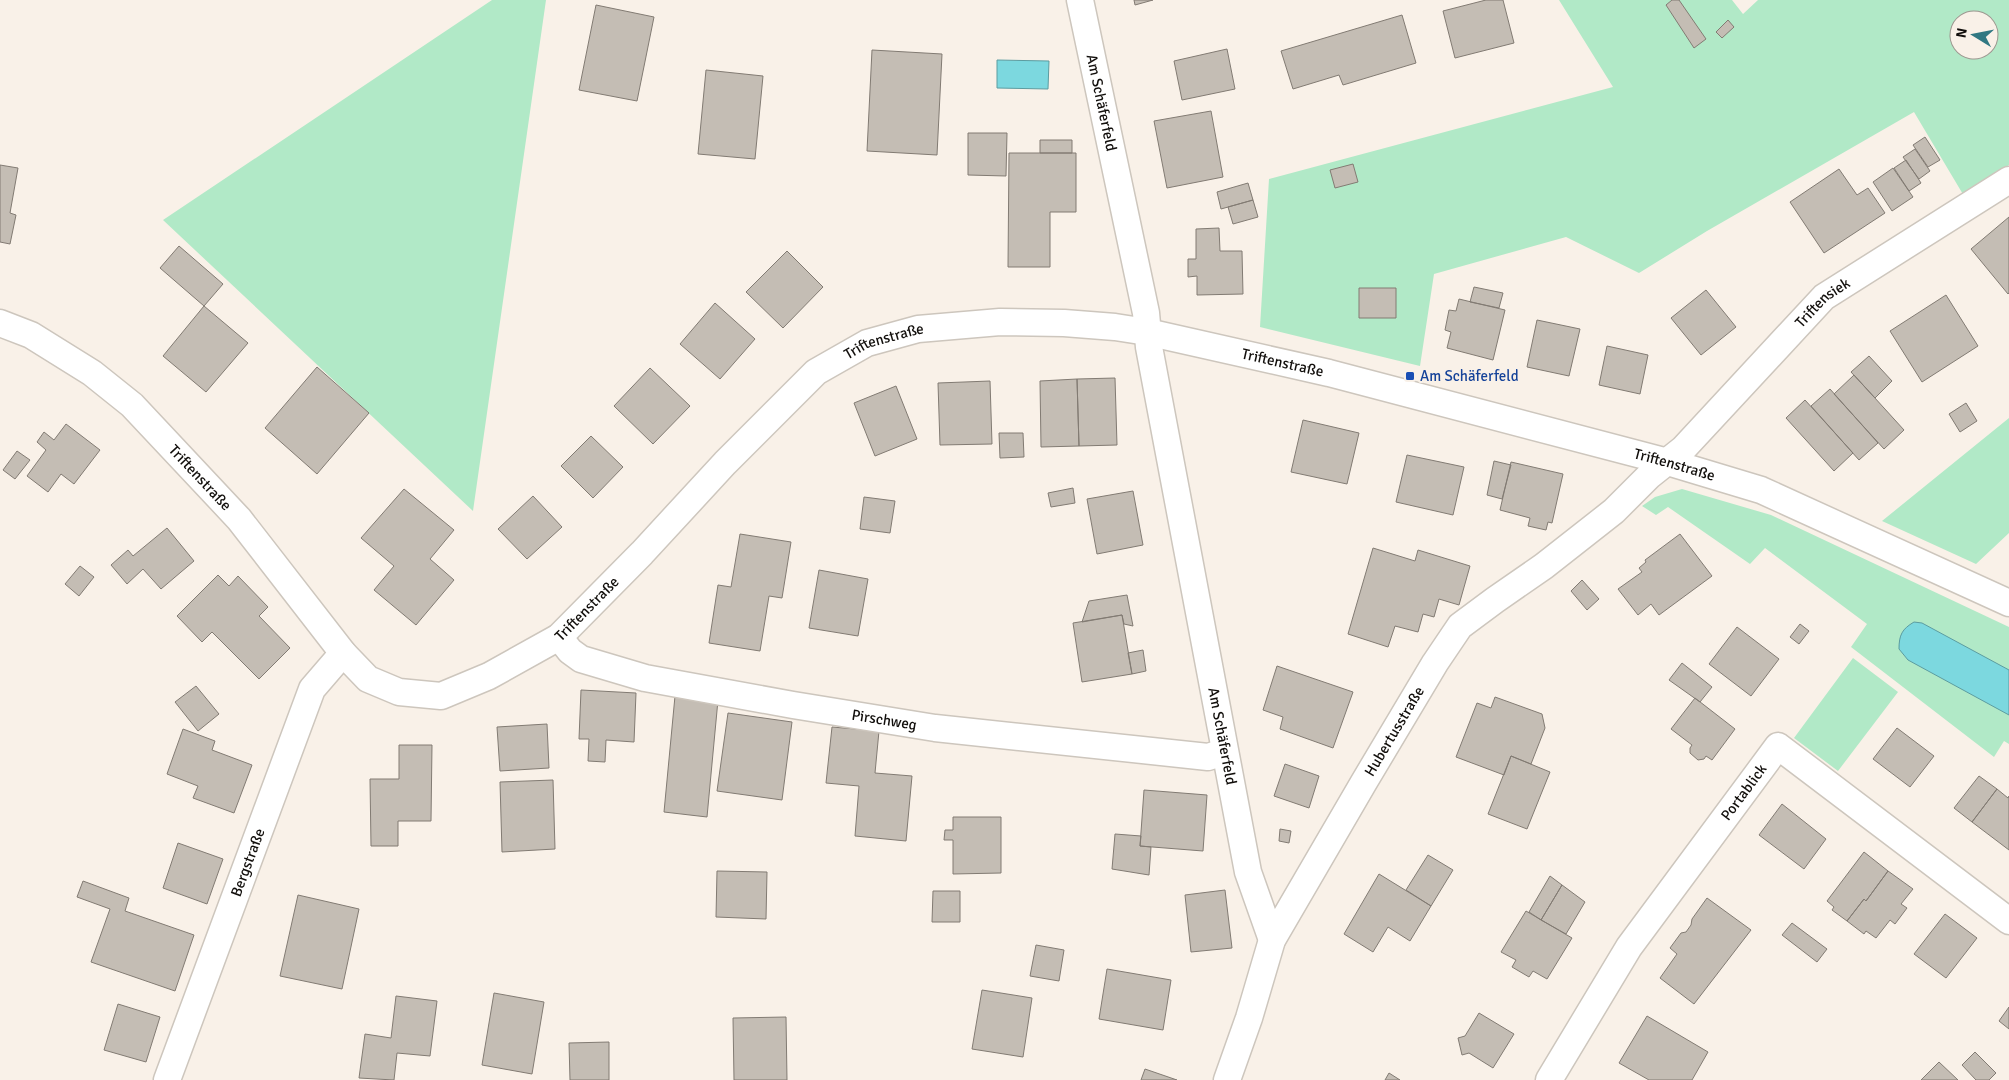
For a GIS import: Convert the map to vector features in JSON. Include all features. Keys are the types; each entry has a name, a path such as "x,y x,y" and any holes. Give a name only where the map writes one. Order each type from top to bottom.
{"street":[{"name":"Am Schäferfeld","path":"1080,0 1146,313 1147,332 1224,752 1248,872 1272,940"},
{"name":"Triftensiek","path":"1668,462 1683,449 1824,297 2009,180"},
{"name":"Triftenstraße","path":"0,323 38,340 92,373 132,405 240,518 343,653 368,679 399,692 441,696 489,676 559,637 642,554 724,463 816,372 867,343 918,328 1000,322 1064,323 1116,327 1147,332 1329,373 1668,462 1761,490 2009,603"},
{"name":"Hubertusstraße","path":"1227,1080 1249,1018 1272,940 1435,663 1460,626 1544,566 1614,512 1649,476 1668,462"},
{"name":"Pirschweg","path":"559,637 570,651 580,659 645,678 793,705 944,729 1208,757 1224,752"},
{"name":"Bergstraße","path":"167,1080 312,689 343,653"},
{"name":"Portablick","path":"1549,1080 1629,947 1778,746 2009,921"}],"green space":[{"path":"492,0 546,0 473,511 163,220"},
{"path":"1559,0 1732,0 1743,14 1758,0 2009,0 2009,165 1964,196 1914,112 1707,231 1639,273 1566,237 1434,274 1420,366 1260,327 1269,179 1613,87"},
{"path":"2009,418 2009,533 1976,564 1882,521"},
{"path":"1682,489 1771,515 2009,627 2009,744 2004,741 1994,757 1851,647 1867,624 1765,548 1750,564 1668,507 1656,515 1642,506 1655,497"},
{"path":"1853,658 1898,692 1838,771 1794,738"}],"water":[{"path":"997,60 1049,61 1048,89 997,88"},
{"path":"1914,622 1922,623 2009,670 2009,715 1908,660 1899,649 1900,640 1904,630"}],"building":[{"path":"1134,0 1153,0 1135,5"},
{"path":"1486,0 1503,0 1514,43 1455,58 1443,11"},
{"path":"1672,0 1679,0 1706,39 1694,48 1666,5"},
{"path":"596,5 654,17 637,101 579,90"},
{"path":"1402,15 1416,63 1343,85 1339,75 1293,89 1281,51"},
{"path":"1728,20 1734,27 1722,38 1716,32"},
{"path":"1227,49 1235,89 1182,100 1174,61"},
{"path":"872,50 942,54 937,155 867,151"},
{"path":"706,70 763,76 755,159 698,154"},
{"path":"1211,111 1223,177 1167,188 1154,121"},
{"path":"968,133 1007,133 1006,176 968,175"},
{"path":"1925,137 1940,160 1928,167 1913,145"},
{"path":"1040,140 1072,140 1072,153 1040,153"},
{"path":"1915,149 1930,171 1919,179 1903,157"},
{"path":"1009,153 1076,153 1076,212 1050,212 1050,267 1008,267"},
{"path":"1906,160 1921,183 1909,191 1894,168"},
{"path":"1353,164 1358,182 1335,188 1330,170"},
{"path":"0,165 18,168 10,213 16,215 10,244 0,242"},
{"path":"1893,168 1913,197 1892,211 1873,182"},
{"path":"1839,169 1857,195 1868,188 1885,213 1824,253 1790,202"},
{"path":"1248,183 1253,200 1221,209 1217,192"},
{"path":"1253,200 1258,217 1233,224 1228,207"},
{"path":"2009,217 2009,293 2008,294 1971,249"},
{"path":"1219,228 1220,251 1242,251 1243,294 1197,295 1197,276 1188,277 1188,259 1196,259 1196,229"},
{"path":"179,246 223,284 204,306 160,268"},
{"path":"787,251 823,287 783,328 746,292"},
{"path":"1474,287 1503,293 1499,308 1470,302"},
{"path":"1359,288 1396,288 1396,318 1359,318"},
{"path":"1706,290 1736,327 1701,355 1671,318"},
{"path":"1946,295 1978,346 1922,382 1890,331"},
{"path":"1459,299 1505,310 1493,360 1447,348 1451,332 1445,330 1449,310 1456,311"},
{"path":"715,303 755,339 720,379 680,344"},
{"path":"204,306 248,343 206,392 163,356"},
{"path":"1537,320 1580,329 1569,376 1527,367"},
{"path":"1607,346 1648,355 1640,394 1599,385"},
{"path":"1869,356 1892,381 1875,398 1851,372"},
{"path":"317,367 369,413 317,474 265,428"},
{"path":"650,368 690,406 653,444 614,406"},
{"path":"1854,375 1904,430 1884,449 1834,394"},
{"path":"1115,378 1117,445 1079,446 1077,379"},
{"path":"1077,379 1079,446 1041,447 1040,381"},
{"path":"990,381 992,444 940,445 938,383"},
{"path":"896,386 917,439 875,456 854,403"},
{"path":"1830,389 1878,443 1859,460 1811,406"},
{"path":"1805,400 1853,453 1834,471 1786,418"},
{"path":"1966,403 1977,421 1960,432 1949,414"},
{"path":"1303,420 1359,433 1347,484 1291,472"},
{"path":"66,424 100,450 74,484 61,474 48,492 27,476 46,450 37,442 44,432 54,440"},
{"path":"999,433 1023,433 1024,457 1000,458"},
{"path":"591,436 623,467 593,498 561,466"},
{"path":"17,451 30,460 15,479 3,470"},
{"path":"1407,455 1464,467 1453,515 1396,502"},
{"path":"1494,461 1511,465 1502,499 1487,495"},
{"path":"1511,462 1563,474 1552,523 1548,522 1546,530 1528,526 1530,518 1500,510"},
{"path":"1073,488 1075,503 1051,507 1048,493"},
{"path":"404,489 454,530 430,559 454,580 416,625 374,590 394,566 361,538"},
{"path":"1133,491 1143,545 1097,554 1087,499"},
{"path":"533,496 562,527 527,559 498,529"},
{"path":"864,497 895,501 890,533 860,529"},
{"path":"167,528 194,561 161,589 143,569 127,584 111,565 128,550 133,556"},
{"path":"740,534 791,542 782,598 769,596 760,651 709,643 718,585 731,587"},
{"path":"1680,534 1712,576 1659,615 1651,604 1638,615 1618,589 1642,572 1639,568 1646,562 1645,560"},
{"path":"1373,548 1415,561 1418,550 1470,566 1459,605 1439,599 1434,617 1423,614 1418,632 1395,626 1388,647 1348,634"},
{"path":"80,566 94,577 79,596 65,584"},
{"path":"819,570 868,579 858,636 809,628"},
{"path":"218,575 229,586 238,576 268,607 259,616 290,648 259,679 212,632 202,642 177,616"},
{"path":"1582,580 1599,599 1587,610 1571,591"},
{"path":"1127,595 1133,626 1124,624 1122,615 1082,622 1089,601"},
{"path":"1122,615 1132,674 1082,682 1073,623"},
{"path":"1800,624 1809,631 1799,644 1790,637"},
{"path":"1737,627 1779,659 1751,696 1709,664"},
{"path":"1143,650 1146,671 1132,674 1128,653"},
{"path":"1682,663 1712,687 1700,702 1669,680"},
{"path":"1277,666 1353,692 1333,748 1280,729 1283,717 1263,710"},
{"path":"196,686 219,714 198,731 175,702"},
{"path":"581,690 636,693 634,742 606,740 605,762 588,761 589,739 579,739"},
{"path":"675,696 718,700 707,817 664,812"},
{"path":"1495,697 1542,714 1545,728 1531,764 1511,756 1504,775 1456,757 1477,703 1491,708"},
{"path":"1695,698 1735,729 1712,760 1706,756 1704,759 1698,760 1690,753 1692,745 1671,729"},
{"path":"728,713 792,722 782,800 717,791"},
{"path":"547,724 549,768 500,771 497,727"},
{"path":"832,727 879,731 875,773 912,776 906,841 855,836 859,786 826,783"},
{"path":"1897,728 1934,756 1910,787 1873,759"},
{"path":"183,729 215,741 212,750 252,765 234,813 193,798 198,786 167,774"},
{"path":"399,745 432,745 431,821 398,821 398,846 371,846 370,779 399,779"},
{"path":"1511,756 1550,772 1527,829 1488,814"},
{"path":"1285,764 1319,776 1309,808 1274,796"},
{"path":"1979,776 1997,789 1972,822 1954,808"},
{"path":"553,780 555,849 502,852 500,782"},
{"path":"1997,789 2008,798 2009,796 2009,850 1972,822"},
{"path":"1144,790 1207,795 1203,851 1140,846"},
{"path":"1782,804 1826,839 1804,869 1759,835"},
{"path":"953,817 1001,817 1001,873 953,874 953,840 944,840 945,830 953,830"},
{"path":"1280,829 1291,831 1289,843 1279,841"},
{"path":"1115,834 1141,836 1140,846 1151,847 1149,875 1112,869"},
{"path":"178,843 223,859 207,904 163,888"},
{"path":"1864,852 1888,871 1866,901 1864,899 1847,921 1832,910 1834,907 1827,901"},
{"path":"1428,855 1453,870 1431,906 1406,890"},
{"path":"717,871 767,872 766,919 716,917"},
{"path":"1888,871 1913,889 1901,904 1907,908 1895,924 1890,920 1876,938 1866,931 1864,934 1847,921 1864,899 1866,901"},
{"path":"1379,874 1431,906 1410,941 1388,927 1373,952 1344,934"},
{"path":"1550,876 1562,885 1541,920 1529,912"},
{"path":"83,881 129,898 125,911 194,935 175,991 91,962 110,909 77,897"},
{"path":"1562,885 1585,902 1566,934 1541,920"},
{"path":"1225,890 1232,948 1191,952 1185,895"},
{"path":"933,891 960,891 960,922 932,922"},
{"path":"298,895 359,909 342,989 280,976"},
{"path":"1707,898 1751,930 1694,1004 1660,978 1677,954 1670,948 1681,933 1686,932 1691,925 1692,919"},
{"path":"1526,911 1572,938 1547,979 1533,971 1529,977 1512,967 1516,960 1501,952"},
{"path":"1945,914 1977,938 1946,978 1914,954"},
{"path":"1792,923 1827,949 1817,962 1782,935"},
{"path":"1036,945 1064,950 1059,981 1030,976"},
{"path":"1107,969 1171,980 1163,1030 1099,1019"},
{"path":"982,990 1032,998 1023,1057 972,1049"},
{"path":"494,993 544,1002 532,1074 482,1065"},
{"path":"396,996 437,1001 430,1056 397,1053 394,1080 359,1078 365,1034 391,1038"},
{"path":"118,1004 160,1017 146,1062 104,1050"},
{"path":"2009,1007 2009,1029 1999,1021"},
{"path":"1479,1013 1514,1034 1493,1068 1469,1053 1462,1055 1458,1038 1465,1036"},
{"path":"1647,1016 1708,1052 1692,1080 1649,1080 1619,1063"},
{"path":"786,1017 787,1080 734,1080 733,1018"},
{"path":"609,1042 609,1080 570,1080 569,1043"},
{"path":"1975,1052 1996,1073 1989,1080 1976,1080 1962,1065"},
{"path":"1939,1062 1958,1080 1921,1080"},
{"path":"1145,1069 1177,1080 1141,1080"},
{"path":"1389,1073 1400,1080 1385,1080"}],"place":[{"name":"Am Schäferfeld","path":"1410,376"}]}
